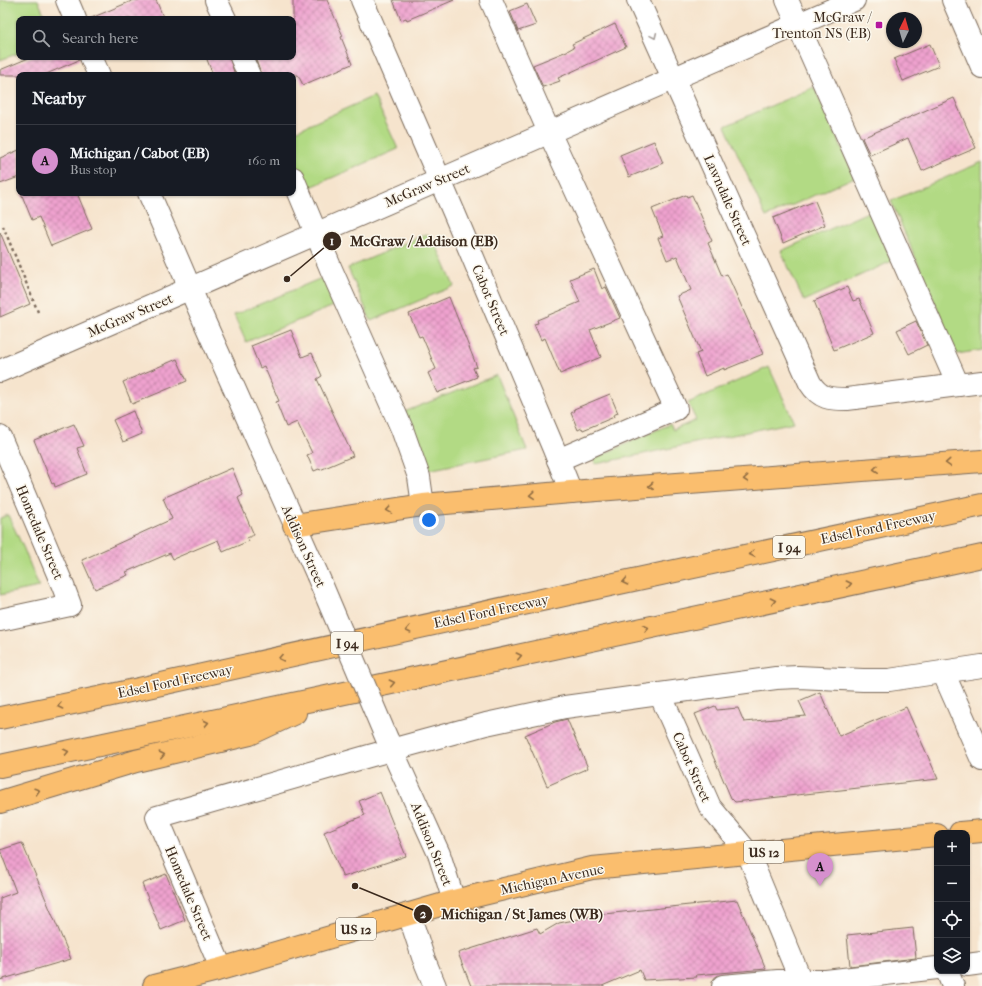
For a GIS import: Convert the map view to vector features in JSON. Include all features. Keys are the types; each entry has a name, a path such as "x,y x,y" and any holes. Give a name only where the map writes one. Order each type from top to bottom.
{"main road":[{"path":"294,525 423,505 571,492 982,461"},
{"name":"Edsel Ford Freeway","path":"0,718 98,698 604,586 982,505"},
{"path":"0,766 982,556"},
{"path":"0,802 136,761 250,734 326,697"},
{"path":"970,832 982,831"},
{"name":"Michigan Avenue","path":"154,986 454,901 592,868 748,853 819,848 934,835"}],"street":[{"path":"67,0 74,16"},
{"path":"216,0 224,16"},
{"name":"Cabot Street","path":"362,0 440,180 571,492"},
{"path":"491,0 549,132 676,409 558,460"},
{"name":"Lawndale Street","path":"638,0 810,383 815,391 823,396 835,399 847,399 958,385"},
{"path":"787,0 799,24 958,385 982,382"},
{"name":"McGraw Street","path":"0,371 854,0"},
{"path":"953,0 982,67"},
{"path":"92,60 98,72"},
{"path":"242,60 248,72"},
{"path":"296,185 331,269 402,429 419,477 423,505"},
{"name":"Addison Street","path":"150,196 439,854 454,901"},
{"name":"Homedale Street","path":"0,437 70,605 0,620"},
{"path":"390,744 565,707 776,678 798,677 888,680 982,666"},
{"path":"943,672 982,760"},
{"name":"Cabot Street","path":"660,694 710,807 748,853 802,983"},
{"name":"Homedale Street","path":"221,968 157,817 390,744"},
{"path":"409,914 423,957 435,986"},
{"path":"970,965 982,963"},
{"path":"723,986 778,981 802,983 826,981 934,968"},
{"path":"948,974 953,986"}],"path":[{"path":"3,226 38,312"}],"green space":[{"path":"0,0 38,0 45,16 16,16 16,54 0,60"},
{"path":"814,87 855,177 766,217 725,126"},
{"path":"374,96 398,149 304,190 296,172 296,131"},
{"path":"982,162 982,350 957,354 891,201"},
{"path":"870,211 892,261 804,301 781,251"},
{"path":"426,234 433,238 454,286 371,321 348,268"},
{"path":"324,277 336,305 246,342 234,315"},
{"path":"769,367 794,422 596,464 593,459 670,424 673,430 696,420 688,403"},
{"path":"497,375 527,450 428,470 404,412"},
{"path":"8,515 24,549 39,587 0,595 0,518"}],"building":[{"path":"134,0 156,0 163,16 96,16"},
{"path":"293,0 327,0 343,36 341,37 352,64 303,85 298,75 296,75 296,72 260,72 256,60 296,60 296,16 293,16"},
{"path":"393,0 454,0 407,20 406,18 401,20"},
{"path":"527,4 536,25 518,31 510,11"},
{"path":"615,24 626,47 558,78 560,81 543,87 533,65 567,51 574,47 572,44"},
{"path":"930,44 939,66 903,81 894,59"},
{"path":"24,60 79,60 51,72 16,72 16,75 0,75 0,70"},
{"path":"207,60 230,60 234,72 212,72"},
{"path":"954,98 976,148 922,171 908,138 870,155 862,138"},
{"path":"654,141 663,163 629,177 620,155"},
{"path":"16,151 16,178 0,184 0,158"},
{"path":"686,195 687,197 692,195 712,241 708,243 722,276 727,274 763,354 705,376 696,354 701,352 677,296 691,290 677,256 667,260 658,238 663,236 652,209"},
{"path":"22,196 78,196 92,229 51,246 39,217 32,220"},
{"path":"815,201 825,225 783,243 773,218"},
{"path":"0,232 30,304 0,317"},
{"path":"594,269 602,289 606,287 620,318 590,330 601,357 560,374 545,338 541,340 534,324 538,323 537,320 580,302 570,279"},
{"path":"847,287 853,301 859,299 874,333 834,350 814,301"},
{"path":"449,297 477,367 473,368 477,377 437,393 428,373 436,369 422,336 419,337 409,314"},
{"path":"916,321 927,345 909,354 897,330"},
{"path":"291,330 302,357 312,353 322,376 317,379 353,456 320,470 314,471 307,455 312,453 297,422 286,427 276,402 279,401 264,366 260,368 251,346"},
{"path":"177,359 187,381 132,404 123,382"},
{"path":"610,394 618,413 613,415 614,417 583,430 582,428 578,430 571,413 575,411 574,409"},
{"path":"133,411 142,434 123,442 113,420"},
{"path":"74,424 84,446 77,448 87,474 55,487 54,483 52,484 34,440"},
{"path":"232,468 243,495 238,498 254,535 247,538 249,541 223,552 218,540 173,559 170,553 126,572 128,575 95,589 82,560 172,519 163,498"},
{"path":"820,692 839,736 906,707 938,779 735,802 731,798 695,714 715,706 717,710 738,708 744,722 806,716 799,701"},
{"path":"567,719 588,768 547,786 525,735 555,722"},
{"path":"380,792 406,856 343,877 324,832 365,815 359,801"},
{"path":"22,843 71,959 0,980 0,898 16,892 0,850"},
{"path":"166,874 185,920 161,930 142,884"},
{"path":"737,900 766,969 696,975 697,977 644,980 640,970 602,986 471,986 458,953 537,928 540,934 559,923 604,914"},
{"path":"913,928 916,958 850,966 847,935"}],"place":[{"name":"McGraw / Trenton NS (EB)","path":"879,25"},
{"name":"McGraw / Addison (EB)","path":"287,279"},
{"name":"Michigan / St James (WB)","path":"355,886"},
{"name":"Michigan / Cabot (EB)","path":"820,886"}]}
